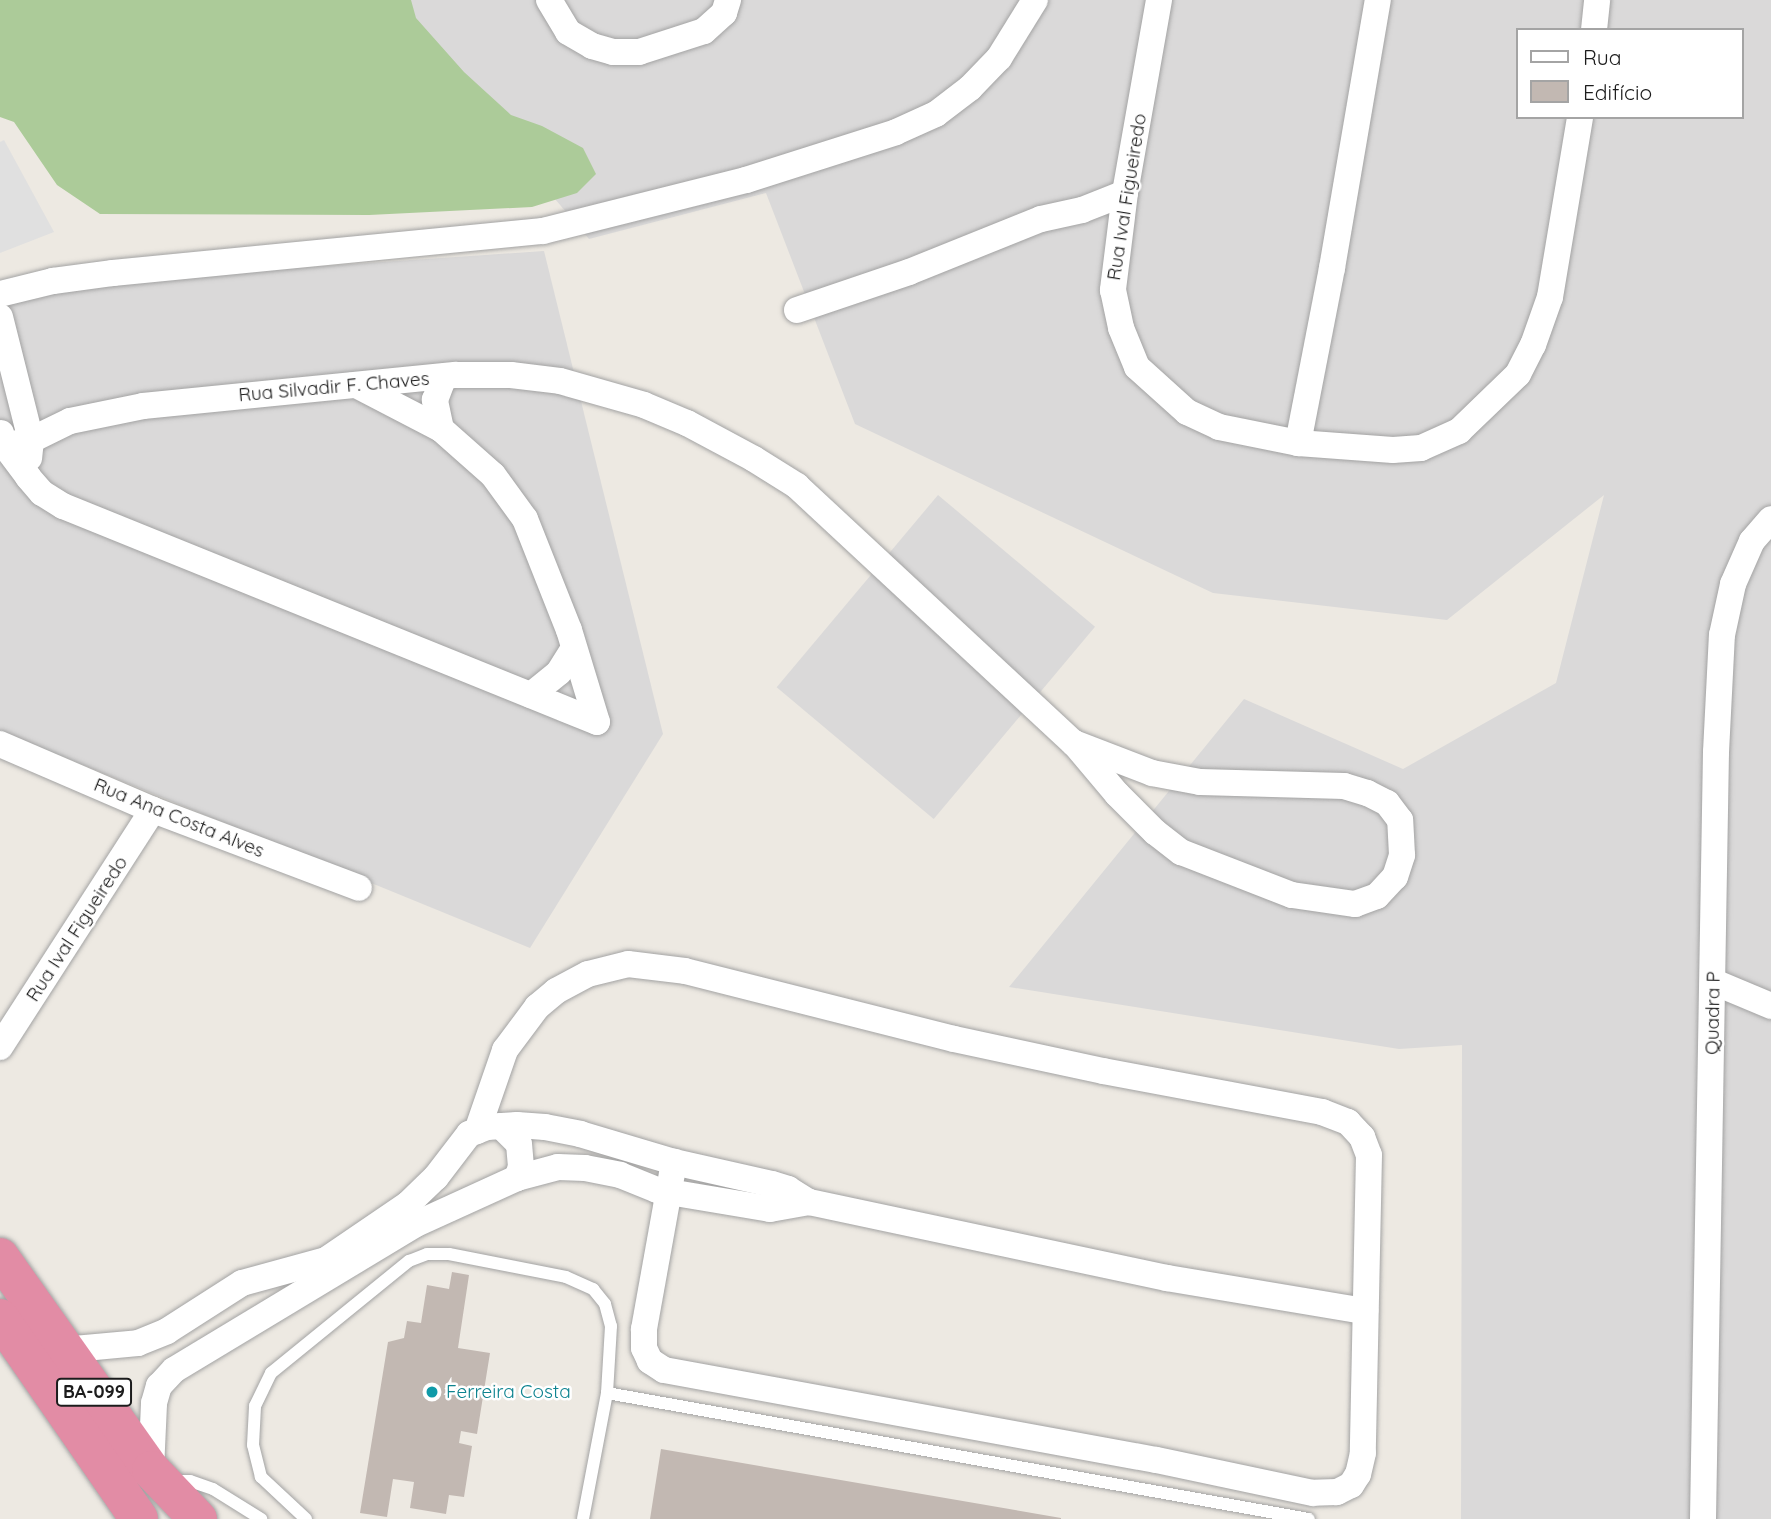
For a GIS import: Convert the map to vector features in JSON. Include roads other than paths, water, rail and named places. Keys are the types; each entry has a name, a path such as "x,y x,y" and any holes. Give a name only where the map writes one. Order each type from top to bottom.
{"highway":[{"name":"BA-099","path":"0,1257 63,1350 156,1476 198,1519"},
{"name":"BA-099","path":"0,1318 139,1519"}],"street":[{"path":"549,0 568,32 592,46 613,52 639,52 704,31 724,13 728,0"},
{"name":"Rua Ival Figueiredo","path":"1159,0 1125,193 1113,290 1121,328 1137,368 1186,412 1219,427 1298,443 1364,450 1421,448 1459,431 1518,374 1533,345 1550,297 1580,119"},
{"path":"1298,443 1332,268 1378,0"},
{"path":"1594,28 1597,0"},
{"path":"0,293 53,281 113,274 543,231 746,180 896,132 936,114 970,89 999,58 1031,1"},
{"path":"797,310 909,272 1041,219 1082,210 1125,193"},
{"path":"1082,210 1121,225"},
{"path":"0,317 12,416 31,440 28,477"},
{"name":"Rua Silvadir F. Chaves","path":"2,437 31,440 70,421 143,406 444,377 511,375 597,391 687,423 797,486 1074,744"},
{"path":"441,429 435,400 444,377"},
{"path":"2,437 42,493 75,511 597,722 575,648 525,519 493,475 441,429 360,387"},
{"name":"Rua Silvadir F. Chaves","path":"12,416 70,421"},
{"name":"Quadra P","path":"1703,1519 1716,752 1722,635 1733,584 1752,541 1771,519"},
{"path":"531,695 559,672 575,648"},
{"name":"Rua Ana Costa Alves","path":"0,744 153,810 359,888"},
{"path":"1074,744 1158,774 1200,782 1247,786 1343,786 1367,793 1387,803 1400,820 1402,855 1395,877 1377,896 1356,904 1292,895 1181,852 1136,813 1074,744"},
{"path":"1136,813 1145,789 1158,774"},
{"name":"Rua Ival Figueiredo","path":"0,1046 153,810"},
{"path":"489,1129 505,1050 537,1007 556,991 588,974 628,964 685,971 954,1039 1322,1112 1348,1122 1362,1137 1369,1155 1363,1454 1358,1474 1350,1485 1337,1492 1313,1493 1156,1460 664,1370 650,1362 644,1348 644,1329 674,1162"},
{"path":"1714,982 1771,1006"},
{"path":"63,1350 138,1343 166,1331 242,1283 326,1260 408,1204 433,1180 458,1145 489,1129 545,1126 674,1162 789,1189 809,1202 1167,1278 1364,1311"},
{"path":"489,1129 519,1144 522,1156 517,1178"},
{"path":"156,1476 152,1422 159,1386 174,1370 414,1225 517,1178 558,1167 585,1168 620,1175 668,1192 770,1209 809,1202"},
{"path":"433,1180 437,1199 451,1208"},
{"path":"196,1311 217,1344"}],"lane":[{"path":"306,1519 261,1477 253,1445 255,1406 271,1373 409,1261 427,1254 449,1254 566,1278 593,1289 605,1304 611,1326 607,1393 583,1519"},
{"path":"607,1393 1308,1519"},
{"path":"156,1476 190,1481 213,1489 261,1519"}],"place":[{"name":"Ferreira Costa","path":"432,1392"}]}
